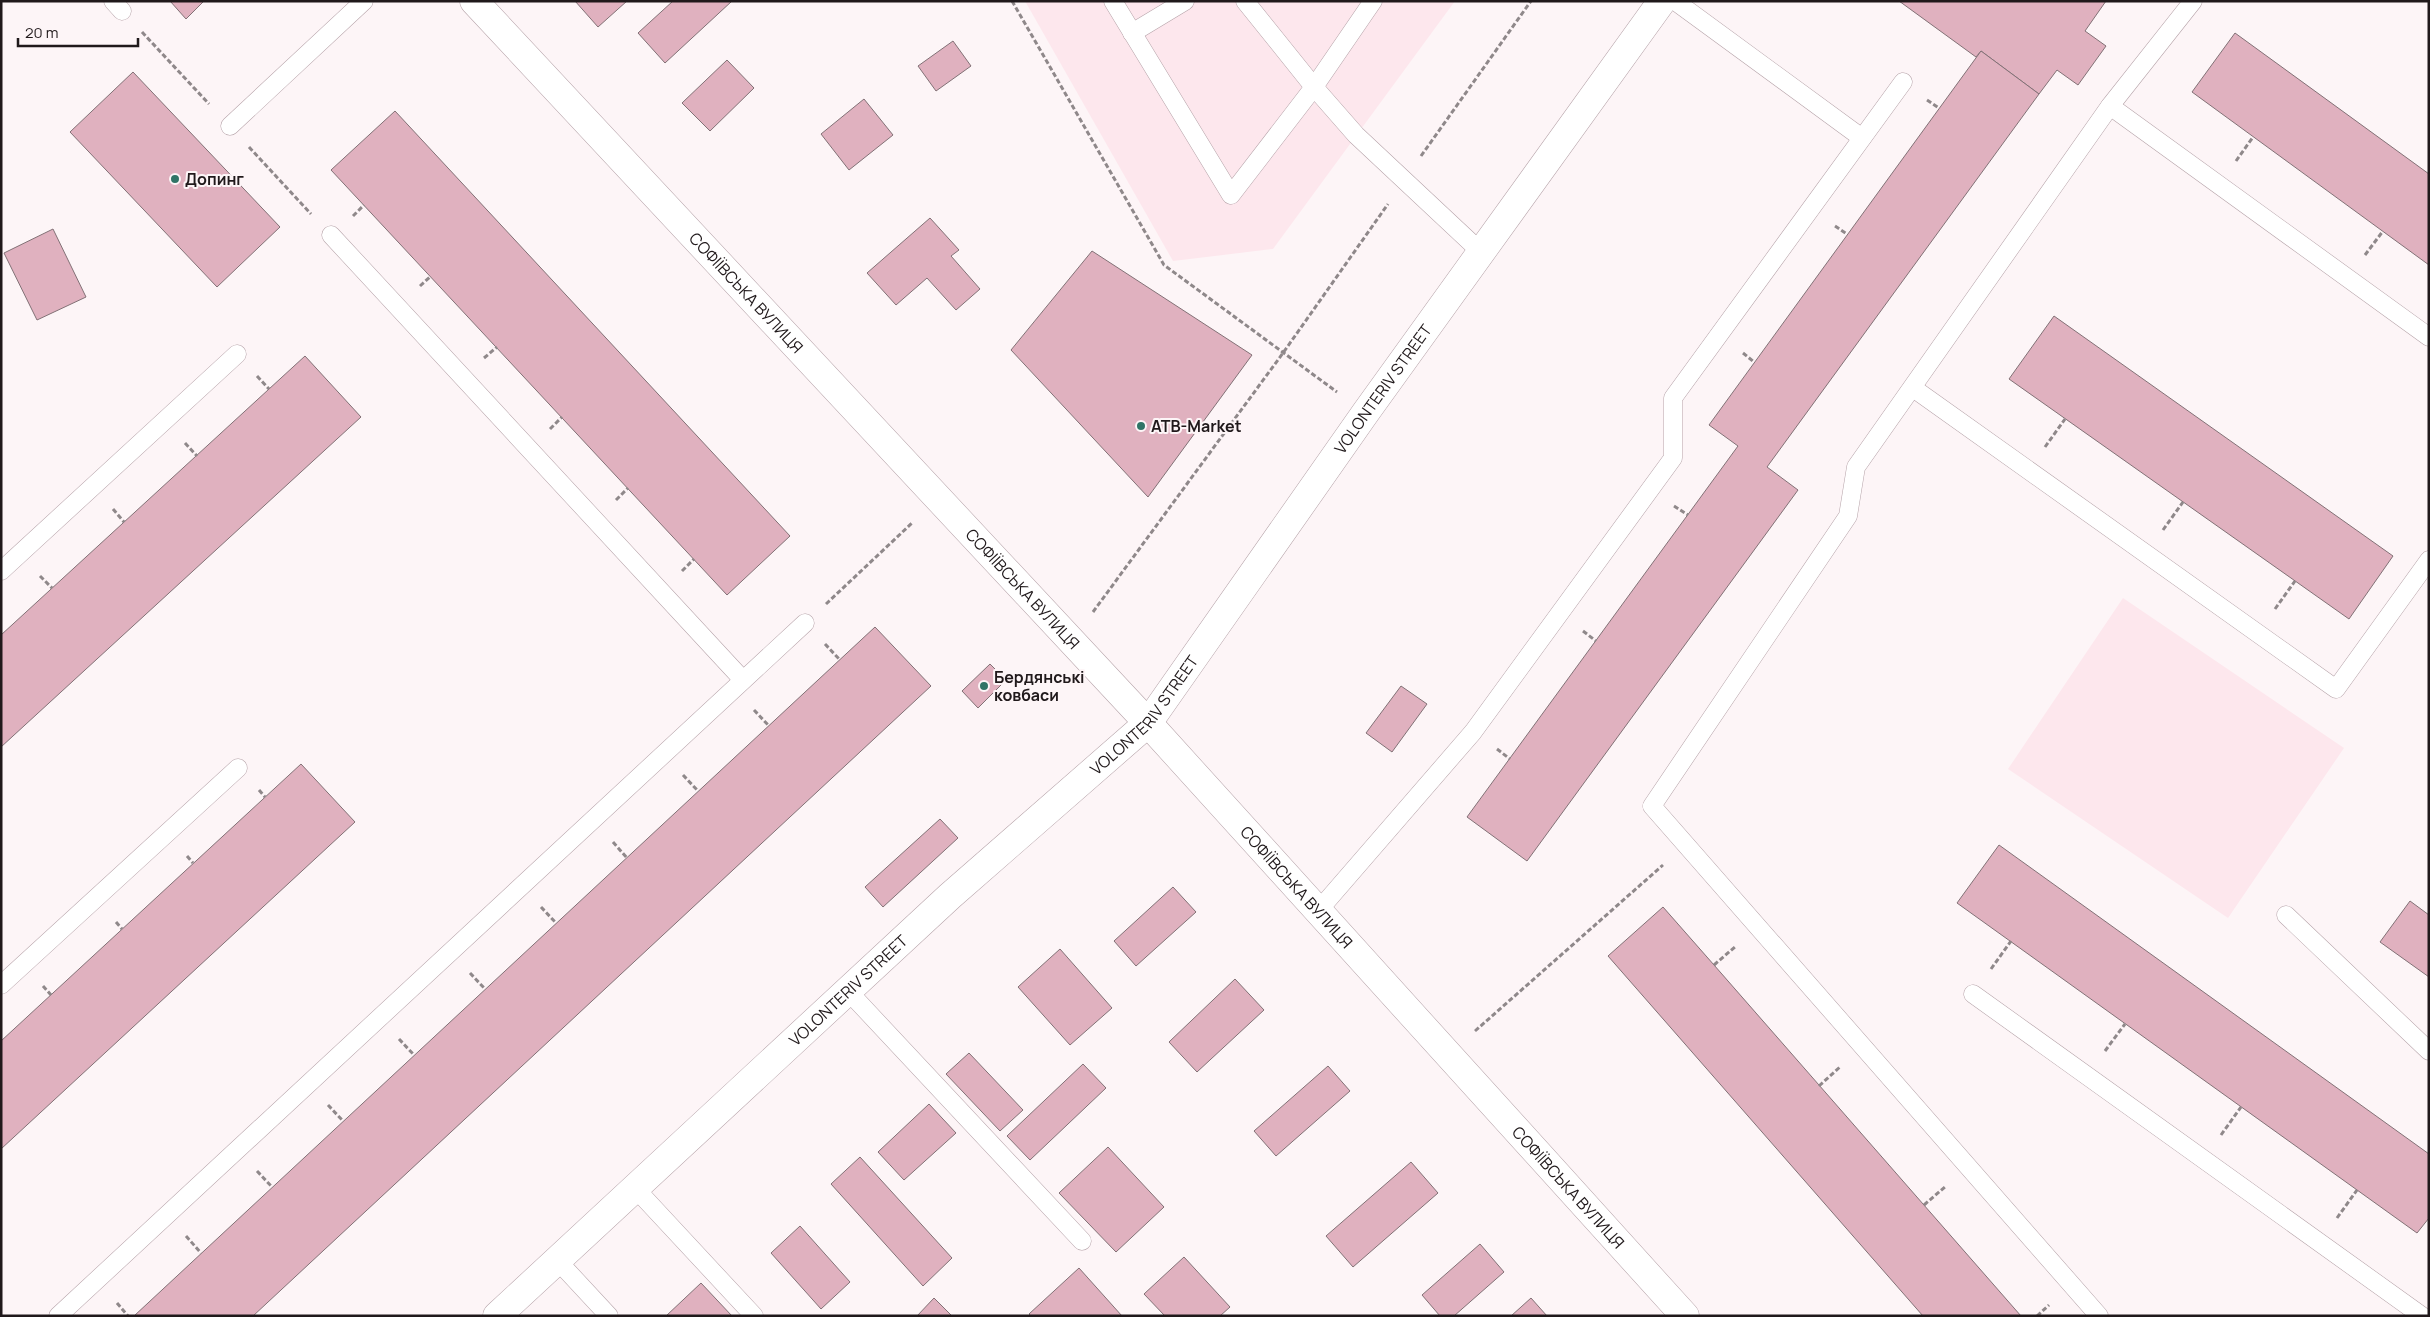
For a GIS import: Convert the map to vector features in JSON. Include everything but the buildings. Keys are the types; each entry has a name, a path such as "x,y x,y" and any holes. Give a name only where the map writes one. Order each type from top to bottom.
{"street":[{"name":"СОФІЇВСЬКА ВУЛИЦЯ","path":"474,1 1148,723 1685,1316"},
{"name":"VOLONTERIV STREET","path":"497,1316 950,896 1148,723 1366,412 1662,1"}],"lane":[{"path":"230,126 364,1"},
{"path":"1113,1 1231,195 1314,87 1374,1"},
{"path":"1132,33 1186,1"},
{"path":"1245,1 1314,87 1356,135 1482,253"},
{"path":"1675,1 1862,138"},
{"path":"2099,1316 1652,806 1848,516 1856,467 2110,106 2193,1"},
{"path":"1318,911 1473,732 1673,458 1673,398 1903,82"},
{"path":"2110,106 2429,337"},
{"path":"331,235 743,680"},
{"path":"1,571 237,354"},
{"path":"1913,388 2336,690 2429,560"},
{"path":"58,1316 806,622"},
{"path":"1,985 238,768"},
{"path":"2286,916 2429,1051"},
{"path":"848,991 1082,1241"},
{"path":"1973,994 2422,1316"},
{"path":"635,1188 754,1316"},
{"path":"557,1260 609,1316"}],"path":[{"path":"1012,1 1164,265 1366,412"},
{"path":"1072,641 1284,353 1531,1"},
{"path":"117,6 331,235"},
{"path":"806,622 938,499"},
{"path":"1448,1055 1686,845"}],"shaded area":[{"path":"1025,1 1455,1 1273,249 1173,261"},
{"path":"2123,598 2344,748 2228,918 2008,769"}],"place":[{"name":"Допинг","path":"175,179"},
{"name":"ATB-Market","path":"1141,426"},
{"name":"Бердянські ковбаси","path":"984,686"}]}
